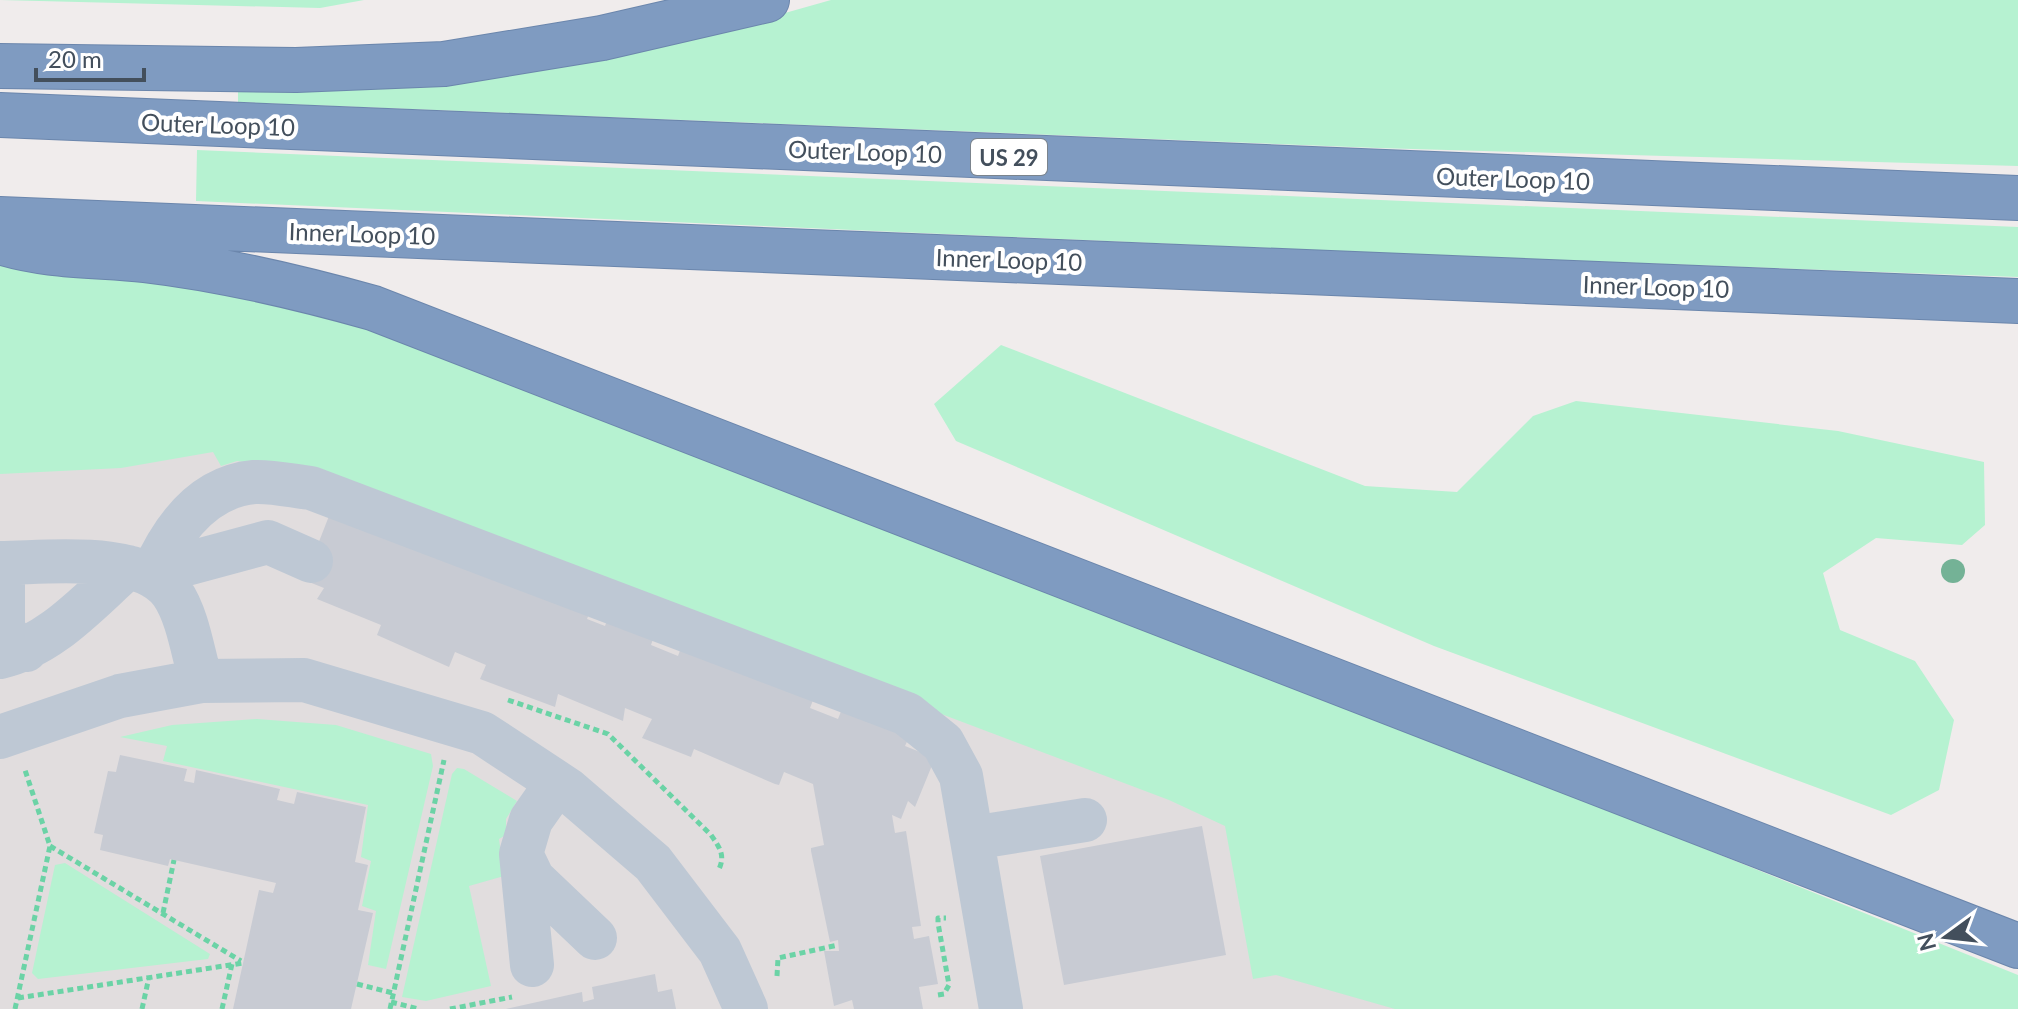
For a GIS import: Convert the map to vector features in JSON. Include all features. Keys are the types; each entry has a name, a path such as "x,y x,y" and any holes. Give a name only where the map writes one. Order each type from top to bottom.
{"highway":[{"path":"0,66 296,70 444,64 602,38 767,0"},
{"name":"Outer Loop 10","path":"0,115 2018,198"},
{"name":"Inner Loop 10","path":"0,219 2018,301"},
{"path":"0,242 26,250 147,260 278,281 373,308 2018,946"}],"lane":[{"path":"13,653 55,632 144,572 183,522 214,494 257,482 311,488 907,714 934,733 955,761 972,838 1001,1009"},
{"path":"13,653 17,648 5,636 1,563 144,572 268,542 311,561"},
{"path":"144,572 176,600 201,681"},
{"path":"11,750 120,696 201,681 304,680 482,733 557,783 653,863 761,999"},
{"path":"532,965 521,854 531,820 557,783"},
{"path":"972,838 1085,820"},
{"path":"521,854 533,879 595,938"}],"path":[{"path":"499,697 608,734 711,835 722,851 723,862 718,871"},
{"path":"11,750 50,846 15,1009"},
{"path":"419,1009 390,1006 446,751"},
{"path":"18,998 243,963 50,846"},
{"path":"163,913 174,860"},
{"path":"938,995 948,990 949,985 938,918 946,916 948,923"},
{"path":"761,999 778,958 838,945"},
{"path":"222,1009 232,964"},
{"path":"142,1009 149,977"},
{"path":"357,984 393,993"}],"shaded area":[{"path":"0,282 2018,994 2018,1009 0,1009"}],"green space":[{"path":"0,0 364,0 320,8"},
{"path":"831,0 2018,0 2018,166 1378,148 238,102 238,83 753,22"},
{"path":"197,150 2018,227 2018,277 1423,255 196,201"},
{"path":"0,263 155,277 352,320 1230,657 2018,975 2018,1009 1395,1009 1276,975 1253,979 1225,826 1169,800 293,469 237,461 221,466 213,452 121,468 0,474"},
{"path":"1001,345 1365,486 1457,492 1533,416 1576,401 1838,431 1984,462 1985,525 1962,545 1876,538 1823,573 1840,630 1915,661 1954,720 1939,790 1891,815 1434,646 956,441 934,404"},
{"path":"257,719 336,725 431,754 433,766 386,969 368,965 376,911 362,906 371,861 361,857 368,805 163,761 167,746 120,737 172,725"},
{"path":"457,768 464,769 517,801 506,819 506,835 499,839 504,876 469,886 491,986 426,1001 402,997 452,774"},
{"path":"65,863 210,954 208,959 38,979 32,973 55,865"}],"building":[{"path":"329,516 592,606 587,619 605,626 608,618 654,636 651,645 678,656 682,645 815,695 810,708 838,719 842,709 910,735 905,746 935,758 915,807 908,801 901,819 892,815 895,833 906,831 921,926 912,927 914,939 929,936 938,984 919,987 923,1009 854,1009 852,1000 834,1006 824,951 839,951 838,940 830,942 811,851 811,848 824,845 813,784 784,772 779,785 775,784 694,749 691,757 642,738 652,719 625,708 623,721 558,694 555,707 480,679 486,665 455,652 449,667 377,635 381,625 317,599 324,588 304,580"},
{"path":"120,755 187,769 184,781 194,783 196,770 280,789 277,800 294,804 297,792 366,807 355,862 368,865 358,910 373,913 351,1009 233,1009 259,890 273,893 276,883 170,859 168,866 100,850 103,835 94,833 108,771 116,772"},
{"path":"1202,826 1226,955 1064,985 1040,856"},
{"path":"655,974 658,992 672,989 676,1009 506,1009 582,992 583,1002 594,999 592,987"}]}
